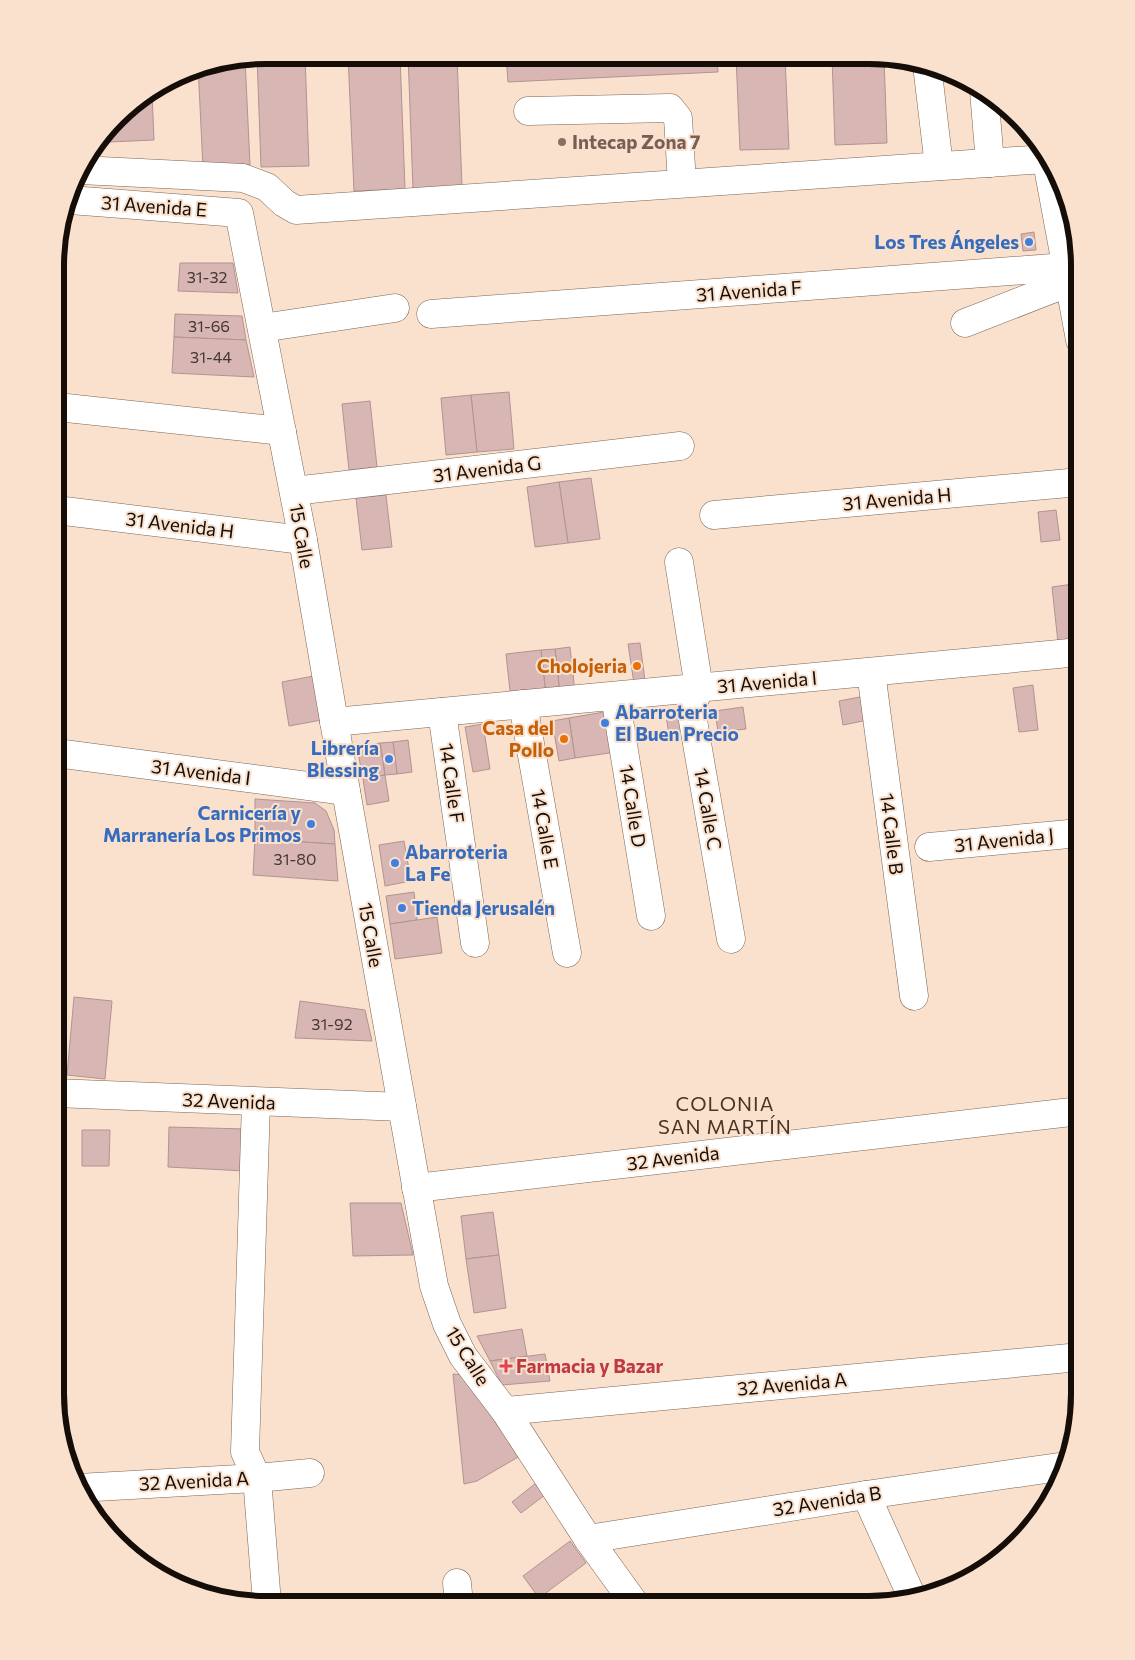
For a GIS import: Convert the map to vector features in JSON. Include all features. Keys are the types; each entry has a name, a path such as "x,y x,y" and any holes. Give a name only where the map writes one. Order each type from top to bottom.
{"street":[{"path":"928,72 939,166"},
{"path":"985,100 990,163"},
{"path":"528,111 670,108 678,118 682,183"},
{"path":"88,170 243,178 268,187 284,203 296,210 990,163 1039,156"},
{"path":"1049,173 1071,290"},
{"name":"31 Avenida E","path":"74,200 239,213"},
{"name":"15 Calle","path":"239,213 303,540 434,1286 447,1324 463,1356 505,1411 588,1539 629,1596"},
{"path":"964,323 1068,274"},
{"name":"31 Avenida F","path":"431,314 1068,274"},
{"path":"262,328 395,308"},
{"path":"64,408 282,431"},
{"name":"31 Avenida G","path":"294,491 680,446"},
{"name":"31 Avenida H","path":"714,515 1071,483"},
{"name":"31 Avenida H","path":"64,511 303,540"},
{"name":"14 Calle C","path":"680,562 699,688 691,708 731,939"},
{"name":"31 Avenida I","path":"334,722 1071,653"},
{"name":"14 Calle B","path":"871,672 914,996"},
{"name":"14 Calle D","path":"615,696 651,916"},
{"name":"14 Calle E","path":"523,704 567,953"},
{"name":"14 Calle F","path":"442,712 475,943"},
{"name":"31 Avenida I","path":"64,754 346,791"},
{"name":"31 Avenida J","path":"929,847 1071,834"},
{"name":"32 Avenida","path":"64,1093 402,1107"},
{"path":"256,1102 245,1452 257,1478 266,1596"},
{"name":"32 Avenida","path":"416,1188 1071,1112"},
{"name":"32 Avenida A","path":"505,1411 1071,1358"},
{"name":"32 Avenida B","path":"588,1539 866,1494 1058,1467"},
{"name":"32 Avenida A","path":"87,1488 257,1478 310,1473"},
{"path":"866,1494 910,1592"}],"building":[{"path":"257,64 305,64 309,166 261,167"},
{"path":"348,64 400,64 405,189 354,191"},
{"path":"408,64 457,64 462,187 413,189"},
{"path":"507,64 718,64 718,72 508,82"},
{"path":"736,64 785,64 789,149 740,150"},
{"path":"832,64 884,64 887,143 835,145"},
{"path":"245,65 250,165 203,167 198,75"},
{"path":"152,99 154,140 110,142 110,137 114,132 132,114"},
{"name":"Los Tres Ángeles","path":"1034,232 1036,250 1023,251 1021,234"},
{"path":"180,263 233,263 238,293 178,291"},
{"path":"175,314 242,316 246,340 174,337"},
{"path":"174,337 246,340 254,377 172,373"},
{"path":"509,392 514,449 477,452 471,395"},
{"path":"471,395 477,452 446,455 441,398"},
{"path":"370,401 377,467 349,470 342,404"},
{"path":"591,478 600,539 568,543 559,482"},
{"path":"559,482 568,543 535,547 527,487"},
{"path":"386,495 392,547 362,550 356,498"},
{"path":"1056,510 1060,540 1041,542 1038,512"},
{"path":"1071,584 1071,650 1059,652 1052,587"},
{"name":"Cholojeria","path":"640,643 646,688 635,690 628,644"},
{"path":"570,647 575,692 560,694 555,649"},
{"path":"555,649 560,694 546,696 541,650"},
{"path":"541,650 546,696 511,700 506,654"},
{"path":"319,675 327,719 289,726 282,682"},
{"path":"1033,685 1038,730 1019,732 1013,688"},
{"path":"865,696 868,720 843,725 839,701"},
{"path":"743,707 746,729 718,732 715,711"},
{"path":"610,711 616,752 575,758 569,718"},
{"path":"685,712 688,730 669,734 666,716"},
{"name":"Casa del Pollo","path":"569,718 575,758 559,761 552,721"},
{"path":"483,724 490,769 473,772 465,727"},
{"path":"408,740 412,772 397,774 393,742"},
{"name":"Librería Blessing","path":"393,742 397,774 385,775 380,743"},
{"path":"380,743 385,775 363,779 357,747"},
{"path":"385,775 389,801 367,805 363,779"},
{"path":"255,799 315,803 326,811 334,830 335,844 255,839"},
{"path":"255,839 335,844 338,881 253,875"},
{"name":"Abarroteria La Fe","path":"404,841 411,881 385,886 379,845"},
{"name":"Tienda Jerusalén","path":"414,892 417,920 390,924 386,896"},
{"path":"437,917 442,953 395,959 390,924"},
{"path":"74,997 112,1001 105,1079 67,1075"},
{"path":"300,1001 365,1010 372,1041 295,1038"},
{"path":"169,1127 247,1129 245,1171 168,1167"},
{"path":"82,1130 110,1130 109,1166 82,1166"},
{"path":"350,1203 401,1203 413,1255 353,1256"},
{"path":"493,1212 499,1255 466,1259 461,1216"},
{"path":"499,1255 506,1308 474,1313 466,1259"},
{"path":"522,1329 527,1356 490,1361 477,1336"},
{"path":"545,1354 550,1381 502,1385 490,1361"},
{"path":"453,1374 464,1375 520,1456 477,1481 464,1484"},
{"path":"536,1483 545,1495 521,1513 512,1502"},
{"path":"570,1541 586,1563 542,1596 538,1596 523,1576"}],"place":[{"name":"Intecap Zona 7","path":"562,142"},
{"name":"Los Tres Ángeles","path":"1029,242"},
{"name":"Cholojeria","path":"637,666"},
{"name":"Abarroteria El Buen Precio","path":"605,723"},
{"name":"Casa del Pollo","path":"564,739"},
{"name":"Librería Blessing","path":"389,759"},
{"name":"Carnicería y Marranería Los Primos","path":"311,824"},
{"name":"Abarroteria La Fe","path":"395,863"},
{"name":"Tienda Jerusalén","path":"402,908"},
{"name":"Farmacia y Bazar","path":"506,1366"}],"district":[{"name":"COLONIA SAN MARTÍN","path":"725,1116"}]}
